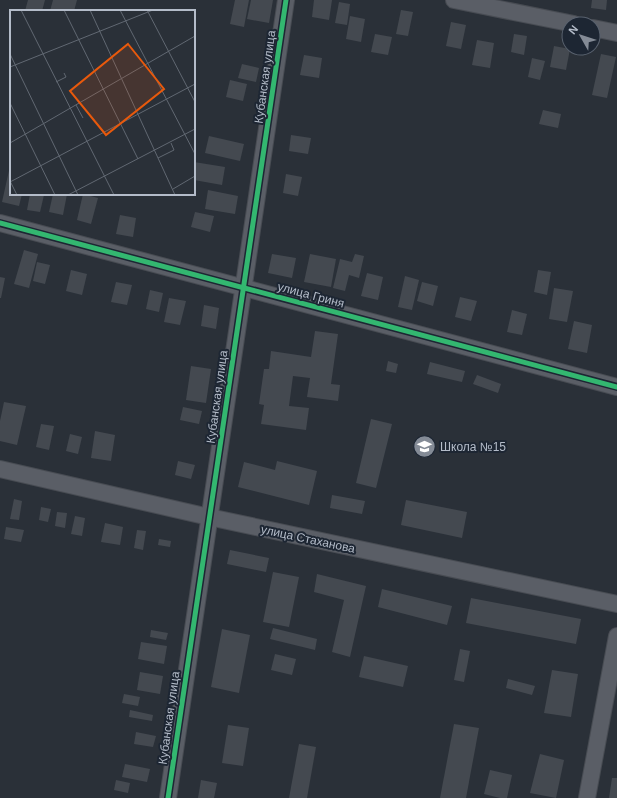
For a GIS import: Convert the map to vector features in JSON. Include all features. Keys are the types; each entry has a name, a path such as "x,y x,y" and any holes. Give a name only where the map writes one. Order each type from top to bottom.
{"street":[{"name":"Кубанская улица","path":"168,798 286,0"},
{"path":"454,0 561,21"},
{"path":"601,30 617,33"},
{"name":"улица Гриня","path":"0,223 617,387"},
{"name":"улица Стаханова","path":"0,469 209,518 617,604"},
{"path":"587,798 617,636"}],"building":[{"path":"28,0 45,0 42,10 25,10"},
{"path":"53,0 77,0 74,10 50,10"},
{"path":"235,0 249,0 244,27 230,24"},
{"path":"251,0 273,0 269,23 247,19"},
{"path":"314,0 332,0 329,20 312,17"},
{"path":"592,0 607,0 606,10 591,8"},
{"path":"339,2 350,4 347,25 335,23"},
{"path":"401,10 413,12 408,36 396,34"},
{"path":"350,16 365,19 361,42 346,39"},
{"path":"451,22 466,25 461,49 446,46"},
{"path":"375,34 392,37 388,55 371,52"},
{"path":"514,34 527,36 524,55 511,52"},
{"path":"477,40 494,43 490,68 472,65"},
{"path":"554,46 561,47 561,56 569,56 566,70 550,67"},
{"path":"601,54 616,57 607,98 592,95"},
{"path":"304,55 322,58 319,78 300,75"},
{"path":"532,58 545,61 540,80 528,77"},
{"path":"242,64 259,68 256,82 238,78"},
{"path":"230,80 247,84 243,101 226,97"},
{"path":"543,110 561,114 558,128 539,124"},
{"path":"291,135 311,138 308,154 289,151"},
{"path":"209,136 244,144 240,161 205,153"},
{"path":"195,162 225,167 222,185 195,180"},
{"path":"10,166 10,195 22,195 19,206 2,202"},
{"path":"286,174 302,177 298,196 283,193"},
{"path":"208,190 238,196 235,214 205,209"},
{"path":"30,195 44,195 40,212 27,210"},
{"path":"53,195 67,195 63,215 49,212"},
{"path":"83,195 98,198 91,224 77,220"},
{"path":"195,212 214,216 210,232 191,227"},
{"path":"120,215 136,218 133,237 116,234"},
{"path":"24,250 38,254 29,288 14,284"},
{"path":"272,254 296,258 292,278 268,273"},
{"path":"310,254 336,259 331,287 304,282"},
{"path":"355,254 364,256 359,278 349,275 345,291 333,288 340,259 352,262"},
{"path":"37,262 50,265 45,284 33,281"},
{"path":"71,270 87,274 82,295 66,291"},
{"path":"538,270 551,272 547,295 534,292"},
{"path":"367,273 383,277 378,300 361,296"},
{"path":"405,276 419,280 412,310 398,307"},
{"path":"0,277 5,278 1,298 0,298"},
{"path":"116,282 132,285 127,305 111,302"},
{"path":"422,282 438,286 433,306 417,301"},
{"path":"554,288 573,291 567,322 549,319"},
{"path":"150,290 163,293 159,312 146,309"},
{"path":"460,297 477,301 471,321 455,317"},
{"path":"169,298 186,301 180,325 164,322"},
{"path":"204,305 219,308 216,329 201,326"},
{"path":"512,310 527,314 522,335 507,332"},
{"path":"574,321 592,325 587,353 568,349"},
{"path":"315,331 338,334 331,384 340,385 338,401 307,397 310,378 293,376 289,406 309,408 306,430 261,424 264,405 259,404 264,369 269,369 271,351 311,357"},
{"path":"388,361 398,364 396,373 386,371"},
{"path":"430,362 465,371 462,382 427,374"},
{"path":"191,366 211,369 206,403 186,400"},
{"path":"477,375 501,384 498,393 473,384"},
{"path":"4,402 26,406 17,445 0,441 0,421"},
{"path":"183,407 202,411 199,424 180,420"},
{"path":"371,419 392,424 376,488 356,483"},
{"path":"41,424 54,426 49,450 36,447"},
{"path":"95,431 115,435 111,461 91,458"},
{"path":"70,434 82,437 78,454 66,451"},
{"path":"178,461 195,465 191,479 175,475"},
{"path":"277,461 317,471 309,505 238,487 244,462 275,470"},
{"path":"332,495 365,501 362,514 330,508"},
{"path":"14,499 22,501 19,520 10,519"},
{"path":"406,500 467,512 462,538 401,525"},
{"path":"41,507 51,509 48,522 39,520"},
{"path":"57,512 67,513 65,528 55,526"},
{"path":"75,516 85,518 82,536 71,534"},
{"path":"105,523 123,527 120,545 101,542"},
{"path":"6,527 24,530 21,542 4,539"},
{"path":"137,530 146,531 143,550 134,548"},
{"path":"159,539 171,541 170,547 158,545"},
{"path":"230,550 269,558 266,572 227,564"},
{"path":"273,572 299,577 289,627 263,622"},
{"path":"317,574 366,586 350,657 332,652 344,600 314,592"},
{"path":"382,589 452,606 447,625 378,607"},
{"path":"471,598 581,619 576,644 466,623"},
{"path":"273,628 317,639 315,650 270,639"},
{"path":"222,629 250,635 239,693 211,687"},
{"path":"151,630 168,633 166,640 150,637"},
{"path":"141,642 167,646 164,664 138,659"},
{"path":"460,649 470,651 464,682 454,680"},
{"path":"275,654 296,659 292,675 271,670"},
{"path":"364,656 408,666 403,687 359,677"},
{"path":"552,670 578,674 571,717 544,713"},
{"path":"140,672 163,676 160,694 137,690"},
{"path":"508,679 535,686 532,695 506,688"},
{"path":"124,694 140,697 138,706 122,703"},
{"path":"130,710 153,715 152,721 129,717"},
{"path":"454,724 479,728 466,798 440,798"},
{"path":"228,725 249,728 243,766 222,763"},
{"path":"136,732 156,736 153,747 134,744"},
{"path":"299,744 316,747 307,798 289,798"},
{"path":"540,754 564,760 556,798 530,793"},
{"path":"125,764 150,769 147,782 122,777"},
{"path":"490,770 512,775 507,798 484,794"},
{"path":"612,778 617,778 617,798 609,798"},
{"path":"116,780 130,783 128,793 114,790"},
{"path":"201,780 217,783 214,798 198,798"}],"cycle path":[{"path":"168,798 286,0"},
{"path":"0,223 617,387"}],"place":[{"name":"Школа №15","path":"425,447"}]}
